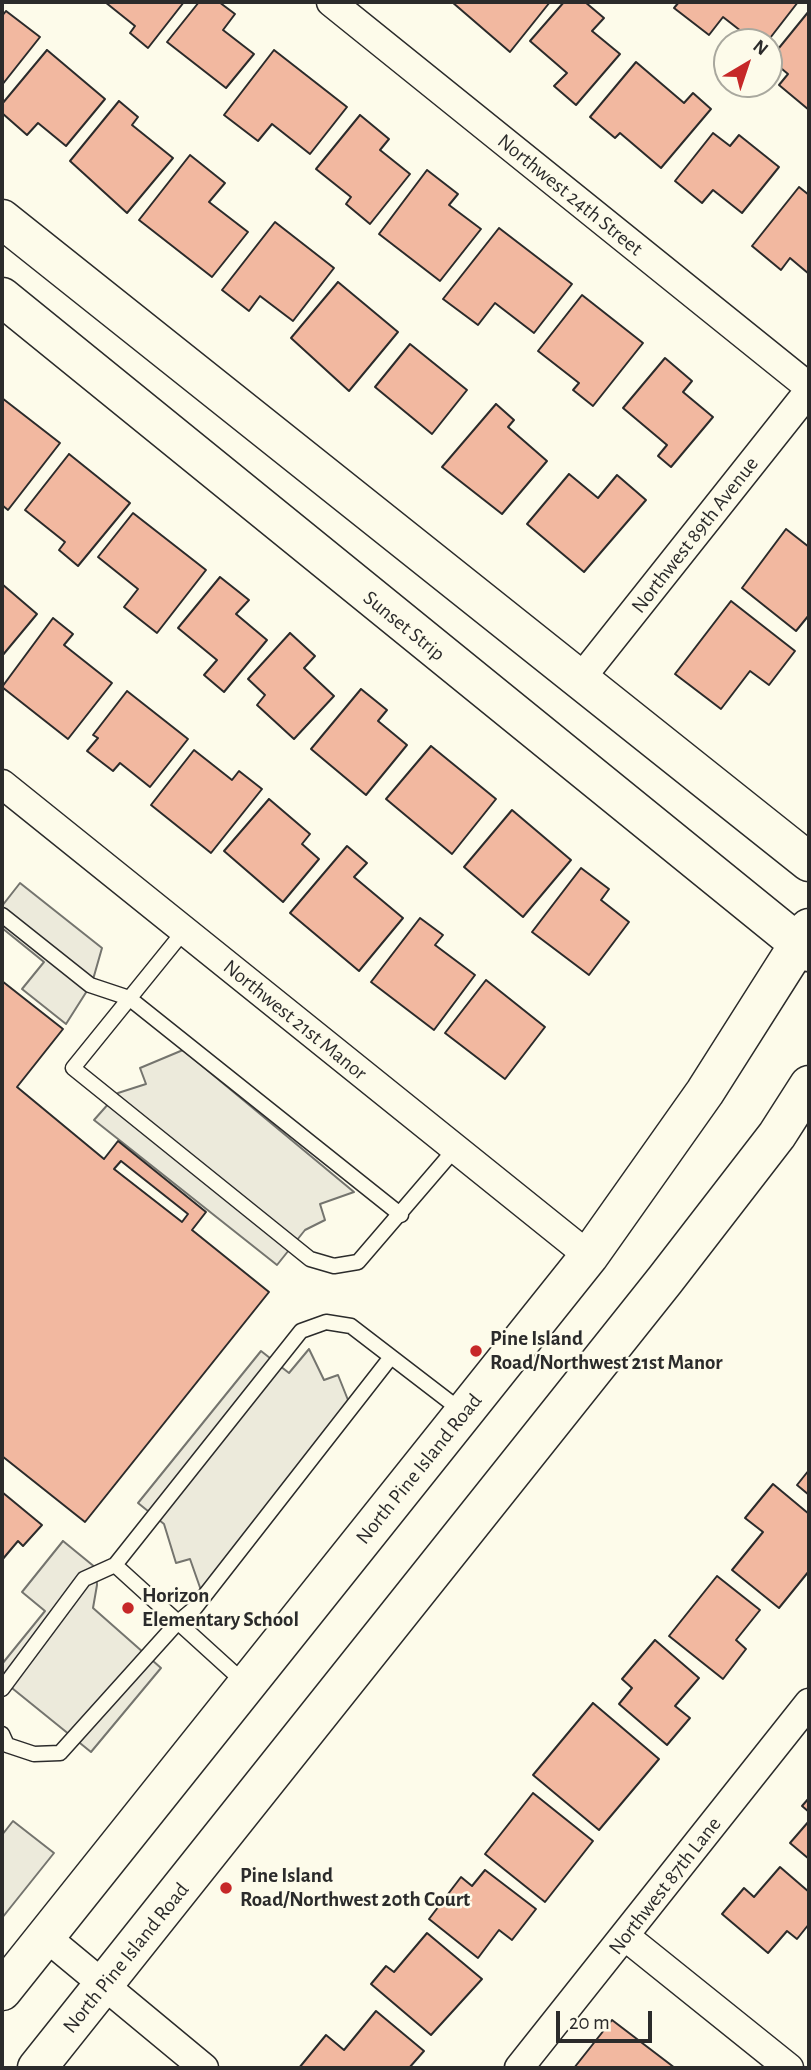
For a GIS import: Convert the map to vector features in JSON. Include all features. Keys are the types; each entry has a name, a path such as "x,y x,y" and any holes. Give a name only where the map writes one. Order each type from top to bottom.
{"main road":[{"path":"2,219 809,862"},
{"name":"Sunset Strip","path":"2,297 806,941"},
{"name":"North Pine Island Road","path":"2,1991 589,1256 705,1093 806,941"},
{"name":"North Pine Island Road","path":"37,2068 666,1280 777,1135 809,1085"}],"street":[{"name":"Northwest 24th Street","path":"331,2 809,389"},
{"name":"Northwest 89th Avenue","path":"581,678 809,389"},
{"name":"Northwest 21st Manor","path":"2,784 589,1256"},
{"name":"Northwest 87th Lane","path":"519,2068 626,1937 809,1703"},
{"path":"46,1937 204,2068"},
{"path":"626,1937 789,2068"}],"lane":[{"path":"2,915 90,985 129,998 401,1215"},
{"path":"184,931 73,1068 310,1259 334,1266 358,1262 455,1149"},
{"path":"2,1689 84,1579 115,1565 301,1331 326,1322 351,1326 464,1412"},
{"path":"2,1734 7,1745 34,1754 60,1753 177,1623 195,1608 391,1357"},
{"path":"115,1565 247,1685"}],"shaded area":[{"path":"20,883 102,948 92,983 66,1024 22,989 44,962 2,928 2,906"},
{"path":"183,1050 354,1192 320,1204 325,1220 305,1230 277,1265 94,1120 118,1093 146,1084 140,1068"},
{"path":"309,1349 324,1380 338,1375 350,1405 203,1596 190,1559 176,1563 164,1524 138,1503 261,1351 289,1373"},
{"path":"63,1541 96,1568 97,1585 93,1608 161,1668 91,1752 2,1680 2,1664 45,1611 22,1592"},
{"path":"13,1821 54,1853 2,1918 2,1835"}],"building":[{"path":"105,2 184,2 148,48 130,33 135,26"},
{"path":"199,2 219,2 235,14 223,30 254,54 226,88 167,42"},
{"path":"452,2 550,2 510,52"},
{"path":"564,2 585,2 604,18 592,31 620,54 576,105 554,86 567,73 530,41"},
{"path":"679,2 798,2 778,28 737,28 723,17 709,35 674,8"},
{"path":"6,11 40,37 2,85 2,16"},
{"path":"809,11 809,110 783,88 783,80 788,74 783,70 783,43"},
{"path":"47,50 105,99 66,146 38,123 27,135 2,113 2,104"},
{"path":"274,50 347,107 310,154 272,124 258,141 224,115"},
{"path":"636,62 684,103 693,93 711,109 661,168 620,133 615,138 590,117"},
{"path":"119,101 138,117 132,125 173,158 127,213 70,161"},
{"path":"360,115 389,139 380,150 410,174 370,224 346,204 351,197 316,169"},
{"path":"713,133 730,146 739,135 779,167 742,213 713,190 702,203 675,181"},
{"path":"190,155 225,183 209,202 248,232 212,277 139,220"},
{"path":"427,170 458,194 449,205 481,229 440,281 379,234"},
{"path":"799,187 809,195 809,274 790,258 781,270 752,246"},
{"path":"275,222 334,268 293,321 260,296 249,311 222,290"},
{"path":"499,228 572,284 534,333 495,303 478,325 443,299"},
{"path":"338,282 398,332 349,391 291,338"},
{"path":"582,295 643,343 593,406 573,390 579,383 538,351"},
{"path":"410,344 467,390 432,434 375,387"},
{"path":"665,358 692,381 683,392 713,417 671,467 658,456 667,445 623,408"},
{"path":"2,398 60,443 8,510 2,505"},
{"path":"496,404 514,420 508,427 547,461 502,514 442,467"},
{"path":"69,454 130,503 78,566 59,550 65,542 25,510"},
{"path":"569,474 598,498 617,475 646,500 584,572 527,524"},
{"path":"133,513 206,570 157,633 124,607 138,589 98,557"},
{"path":"786,529 809,547 809,615 796,631 742,588"},
{"path":"220,577 249,600 236,614 267,640 224,692 204,675 217,660 178,628"},
{"path":"2,584 37,614 2,656"},
{"path":"731,601 795,651 769,685 750,671 721,709 675,674"},
{"path":"53,618 73,634 64,645 112,683 68,739 2,687"},
{"path":"290,633 315,656 304,668 334,696 294,739 257,705 265,695 248,679"},
{"path":"361,689 387,710 378,721 407,745 366,795 311,749"},
{"path":"127,691 188,739 150,787 120,763 113,771 87,751 98,738 93,735"},
{"path":"431,746 496,799 452,854 386,799"},
{"path":"194,750 232,780 239,771 262,789 211,853 151,805"},
{"path":"269,799 310,834 302,844 319,859 283,902 224,851"},
{"path":"512,810 571,860 523,917 464,867"},
{"path":"347,846 367,863 354,877 403,918 359,971 290,913"},
{"path":"581,868 609,889 601,900 629,922 589,975 532,932"},
{"path":"420,918 443,935 435,945 475,975 434,1030 371,982"},
{"path":"486,980 545,1027 505,1079 445,1033"},
{"path":"2,981 63,1029 17,1087 104,1159 118,1141 206,1212 192,1230 269,1292 85,1522 2,1456","holes":["121,1161 188,1214 182,1222 114,1169"]},
{"path":"809,1470 809,1495 797,1485"},
{"path":"773,1484 809,1514 809,1571 779,1608 732,1570 763,1532 745,1518"},
{"path":"2,1492 42,1525 23,1546 18,1541 2,1560"},
{"path":"717,1576 760,1610 736,1640 746,1649 723,1679 669,1636"},
{"path":"655,1640 699,1678 675,1706 690,1718 667,1745 619,1704 632,1688 622,1679"},
{"path":"593,1703 659,1759 599,1830 533,1775"},
{"path":"533,1793 593,1841 545,1902 485,1854"},
{"path":"809,1798 809,1812 802,1806"},
{"path":"809,1821 809,1859 790,1843"},
{"path":"780,1867 809,1892 809,1924 797,1939 787,1931 768,1953 722,1914 744,1888 754,1897"},
{"path":"485,1870 536,1909 512,1940 499,1930 478,1958 429,1919 461,1877 472,1886"},
{"path":"427,1933 482,1979 431,2035 371,1984 386,1966 394,1972"},
{"path":"376,2011 424,2051 409,2068 299,2068 326,2035 344,2050"},
{"path":"612,2020 675,2068 574,2068"}],"place":[{"name":"Pine Island Road/Northwest 21st Manor","path":"476,1351"},
{"name":"Horizon Elementary School","path":"128,1608"},
{"name":"Pine Island Road/Northwest 20th Court","path":"226,1888"}]}
